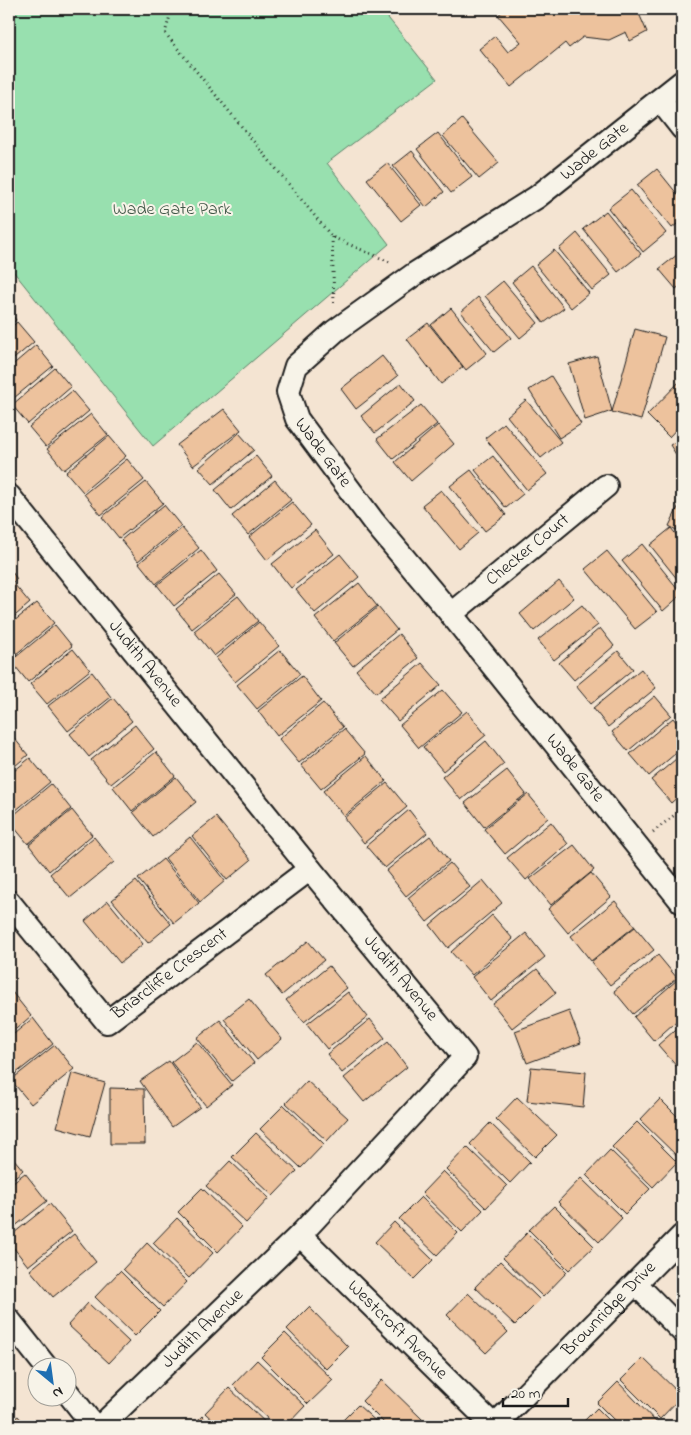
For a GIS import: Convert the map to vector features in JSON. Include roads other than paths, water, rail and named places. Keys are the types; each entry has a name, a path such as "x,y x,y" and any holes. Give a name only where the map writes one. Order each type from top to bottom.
{"street":[{"name":"Wade Gate","path":"682,82 537,197 416,273 335,332 296,366 288,392 297,419 373,521 451,614 682,902"},
{"path":"660,100 682,128"},
{"name":"Checker Court","path":"451,614 606,486"},
{"name":"Judith Avenue","path":"9,496 310,869 465,1057 300,1235 101,1426"},
{"name":"Briarcliffe Crescent","path":"9,902 108,1022 310,869"},
{"name":"Westcroft Avenue","path":"300,1235 494,1426"},
{"name":"Brownridge Drive","path":"494,1426 682,1236"},
{"path":"636,1284 682,1331"},
{"path":"9,1320 39,1358"},
{"path":"78,1406 94,1426"}],"park label":[{"name":"Wade Gate Park","path":"172,210"}]}
